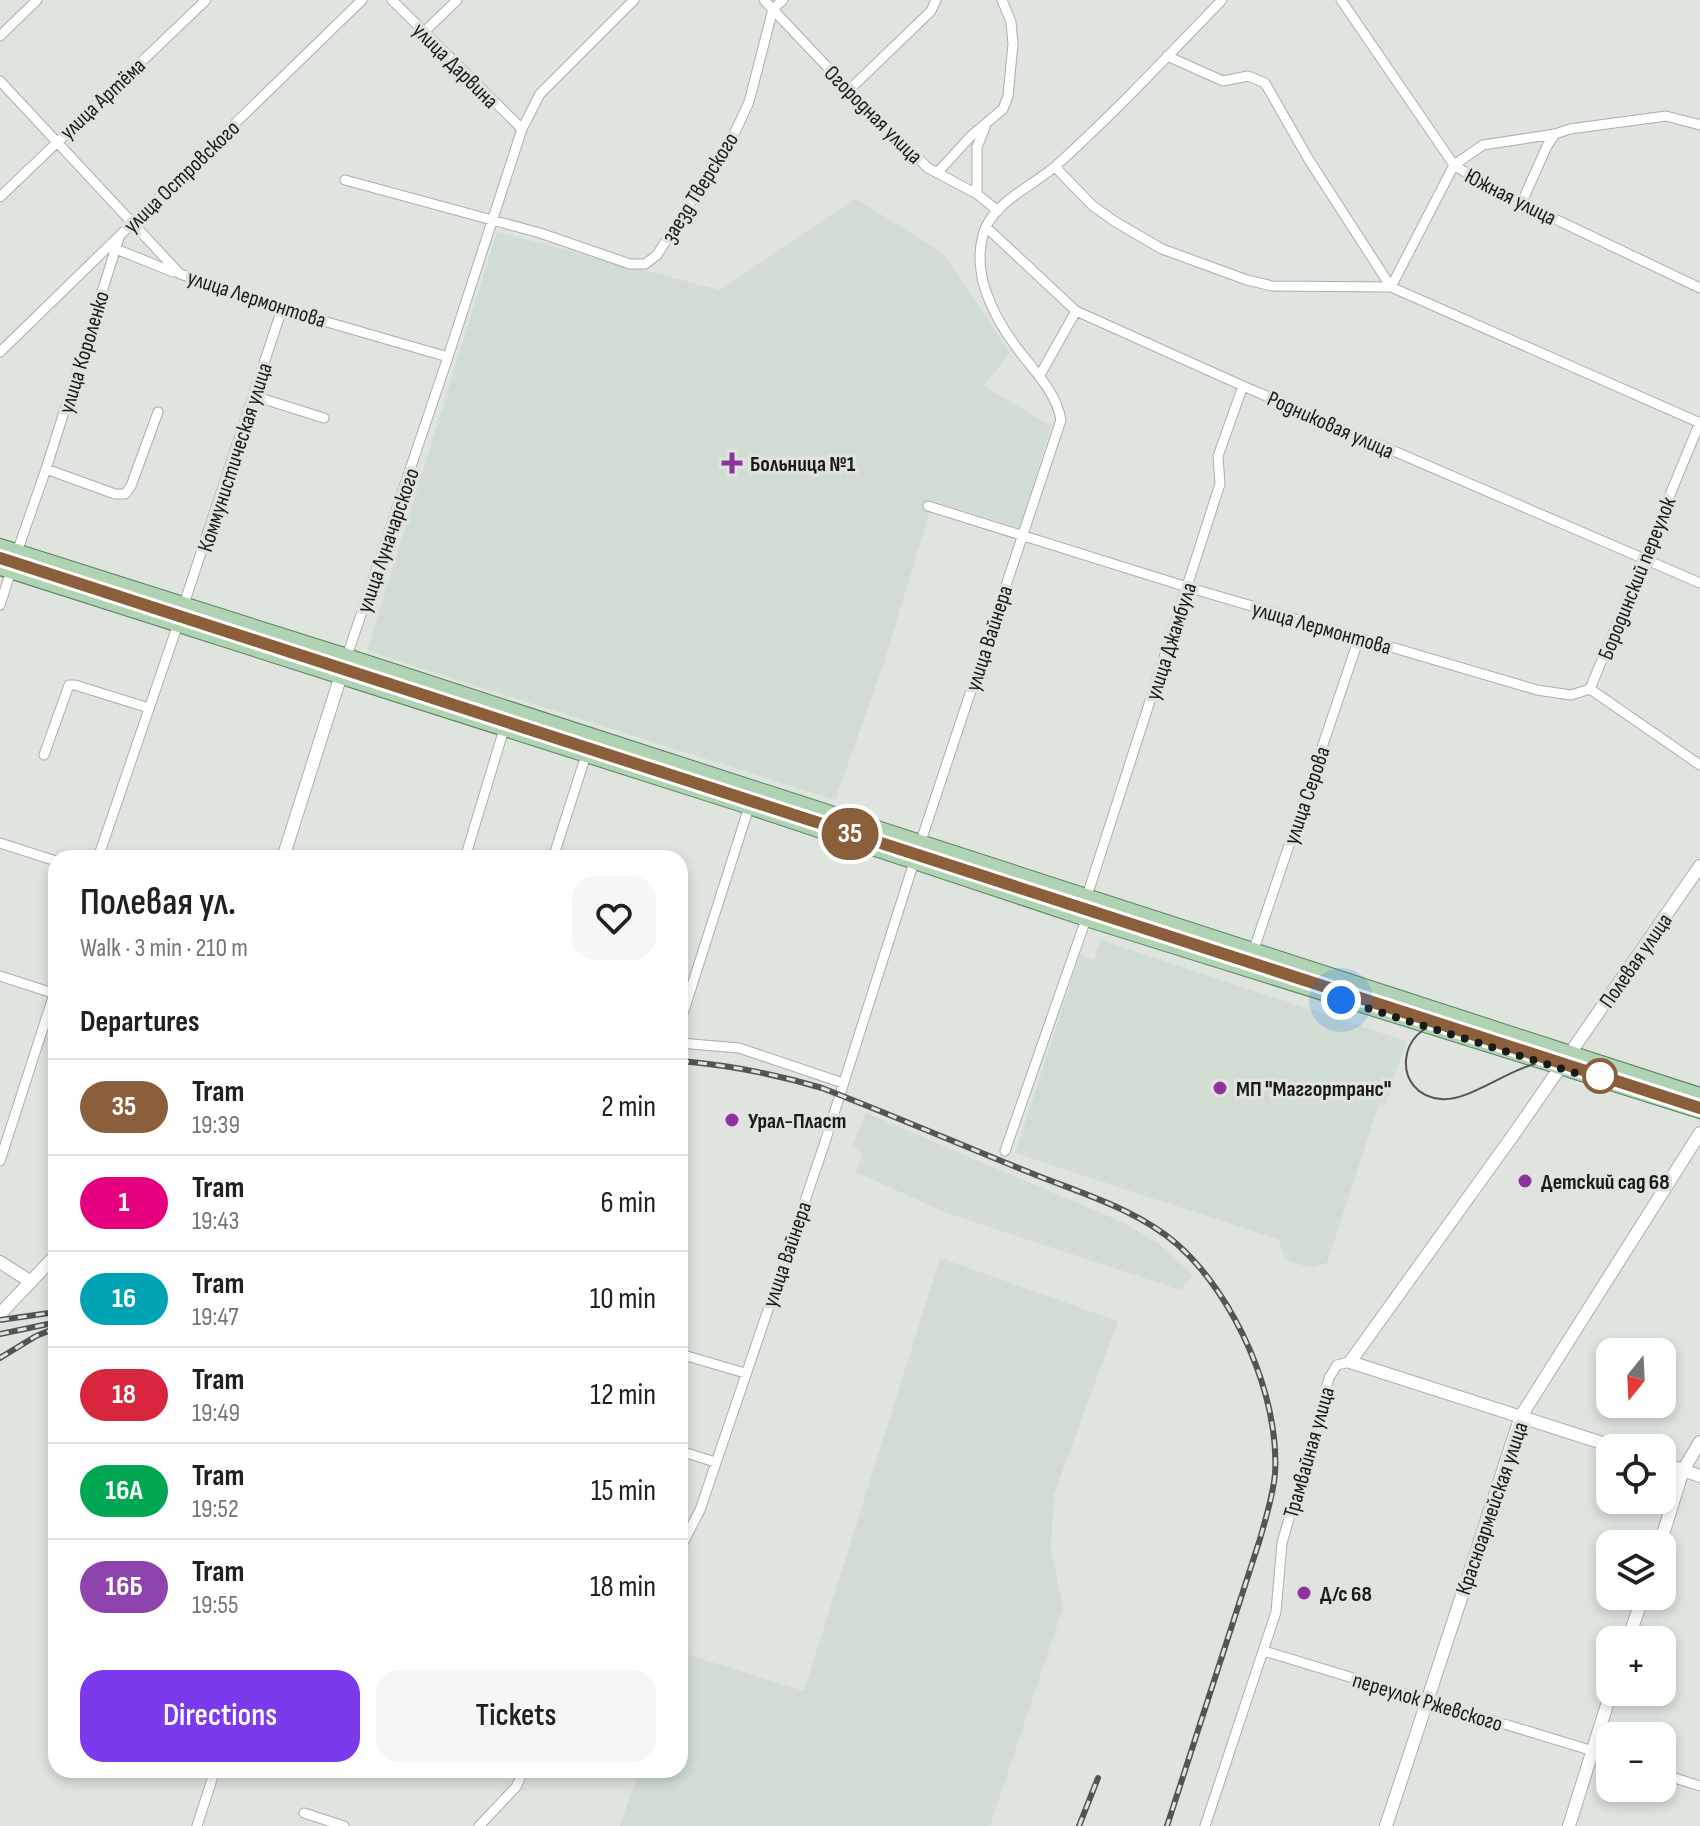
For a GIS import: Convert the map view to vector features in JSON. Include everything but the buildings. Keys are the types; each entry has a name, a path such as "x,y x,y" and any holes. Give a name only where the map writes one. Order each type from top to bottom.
{"main road":[{"path":"0,546 1700,1095"},
{"path":"5,569 749,807 1086,919 1700,1111"},
{"name":"улица Луначарского","path":"341,675 347,656"}],"street":[{"path":"0,36 37,0"},
{"name":"улица Артёма","path":"0,197 206,0"},
{"name":"улица Островского","path":"0,352 362,0"},
{"name":"улица Дарвина","path":"392,0 522,129"},
{"path":"423,33 457,0"},
{"name":"улица Луначарского","path":"347,656 522,129 540,94 634,0"},
{"name":"Огородная улица","path":"764,0 920,161 977,194 998,211"},
{"path":"773,9 783,0"},
{"path":"849,90 931,11 936,0"},
{"path":"937,173 971,136 1003,109 1013,66 1011,22 1002,0"},
{"name":"улица Вайнера","path":"688,1533 700,1510 1061,420 1060,411 1040,375 1001,324 986,291 980,267 980,250 986,227 998,211 1055,167 1222,0"},
{"name":"Южная улица","path":"1344,3 1454,165 1465,175 1700,288"},
{"name":"заезд Тверского","path":"491,222 540,233 630,264 645,264 652,260 736,130 749,102 773,9"},
{"path":"1167,56 1223,81 1248,76 1265,83 1303,150 1391,287"},
{"name":"улица Лермонтова","path":"0,81 180,274 282,309 448,357"},
{"path":"1391,287 1454,165 1483,145 1666,116 1700,125"},
{"path":"977,194 977,147 986,125"},
{"path":"1522,202 1555,134"},
{"path":"1055,167 1093,206 1162,249 1272,286 1391,287 1700,422"},
{"path":"345,180 491,222"},
{"name":"Родниковая улица","path":"986,227 1076,311 1700,583"},
{"name":"улица Короленко","path":"17,552 120,235"},
{"path":"116,249 180,274"},
{"name":"Коммунистическая улица","path":"184,604 282,309"},
{"path":"1040,375 1076,311"},
{"name":"улица Джамбула","path":"1087,896 1220,484 1218,456 1243,386"},
{"path":"254,396 324,418"},
{"path":"46,469 115,494 125,494 131,486 158,412"},
{"name":"Бородинский переулок","path":"1590,689 1700,422"},
{"name":"улица Лермонтова","path":"928,506 1187,587 1537,690 1571,695 1590,689"},
{"path":"0,605 5,569"},
{"path":"101,850 178,624"},
{"name":"улица Серова","path":"1253,952 1359,638"},
{"name":"улица Луначарского","path":"286,850 341,675"},
{"path":"44,755 69,685 149,708"},
{"path":"1590,689 1700,765"},
{"path":"467,850 504,729"},
{"path":"556,850 586,755"},
{"path":"688,998 749,807"},
{"path":"0,843 48,858"},
{"name":"Полевая улица","path":"1571,1053 1700,866"},
{"path":"1005,1151 1086,919"},
{"path":"0,976 48,992"},
{"path":"0,1161 48,1015"},
{"path":"688,1044 739,1048 843,1083"},
{"name":"Трамвайная улица","path":"1205,1826 1277,1605 1282,1543 1329,1378 1337,1365 1350,1362 1571,1053"},
{"name":"Красноармейская улица","path":"1386,1826 1521,1416 1700,1133"},
{"path":"0,1262 31,1282"},
{"path":"0,1314 48,1264"},
{"path":"688,1356 745,1373"},
{"path":"1350,1362 1596,1441"},
{"path":"1664,1530 1683,1470 1700,1442"},
{"path":"688,1454 715,1462"},
{"path":"1676,1468 1700,1476"},
{"name":"переулок Ржевского","path":"1264,1651 1593,1751"},
{"path":"1569,1826 1607,1706"},
{"path":"197,1826 212,1778"},
{"path":"479,1826 516,1787 520,1778"},
{"path":"1676,1778 1700,1786"},
{"path":"304,1813 344,1826"}],"shaded area":[{"name":"Больница №1","path":"856,199 943,253 1010,353 984,386 1051,426 1020,528 933,501 884,663 835,800 367,651 497,232 720,290"},
{"path":"1101,940 1406,1041 1385,1105 1379,1104 1327,1263 1310,1268 1285,1259 1279,1240 1015,1153 1080,955 1094,960"},
{"path":"866,1113 1124,1223 1159,1244 1193,1275 1180,1290 944,1212 856,1172 863,1153 852,1146"},
{"path":"940,1258 1118,1321 1054,1494 1051,1549 1063,1608 990,1826 620,1826 636,1778 688,1778 688,1655 804,1691"}],"tram line":[{"path":"0,553 1700,1102"},
{"name":"35","path":"0,558 1700,1108"},
{"path":"1446,1023 1429,1027 1417,1035 1409,1047 1407,1074 1414,1086 1425,1095 1453,1098 1523,1068 1552,1061"}],"railway":[{"path":"688,1062 752,1071 822,1088 1108,1203 1162,1232 1199,1266 1218,1291 1250,1350 1262,1381 1275,1444 1275,1474 1260,1539 1167,1826"},
{"path":"0,1320 48,1313"},
{"path":"0,1334 48,1324"},
{"path":"0,1358 48,1331"},
{"path":"1079,1826 1098,1778"}],"place":[{"name":"Больница №1","path":"732,463"},
{"name":"МП \"Маггортранс\"","path":"1220,1088"},
{"name":"Урал-Пласт","path":"732,1120"},
{"name":"Детский сад 68","path":"1525,1181"},
{"name":"Д/с 68","path":"1304,1593"}],"route":[{"path":"1341,1000 1588,1077 1600,1076"}]}
